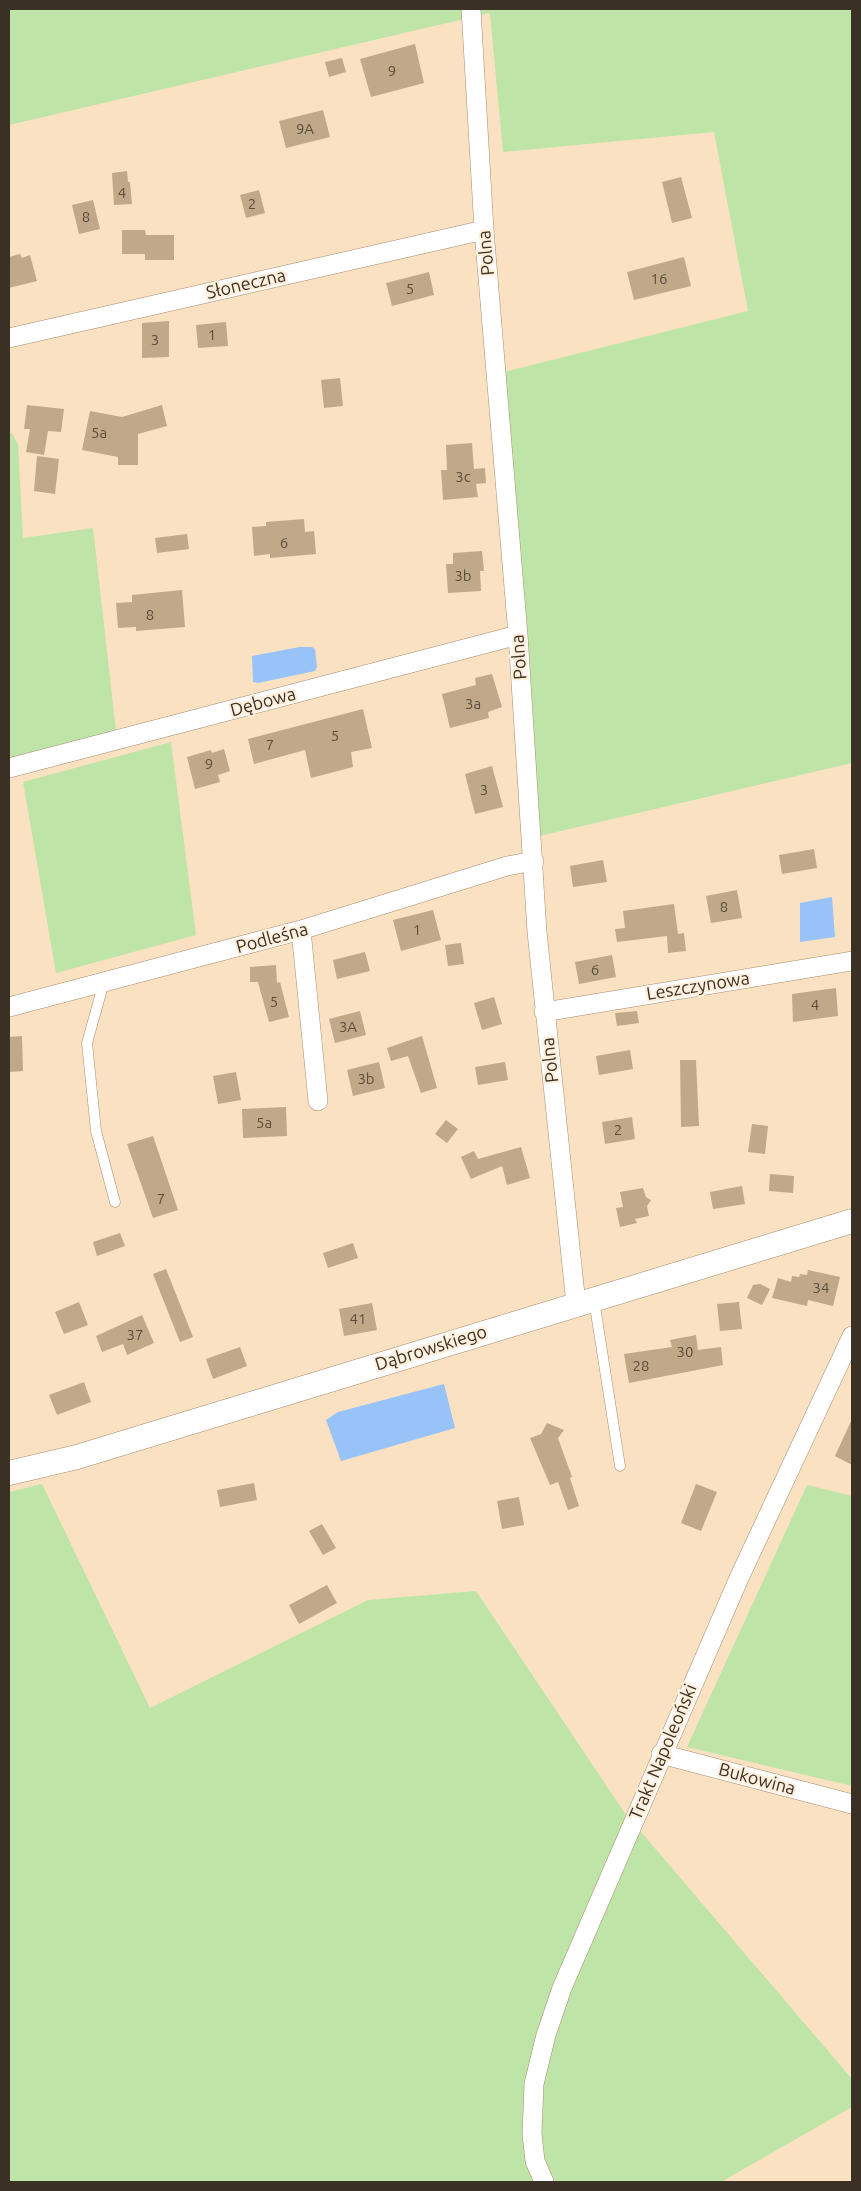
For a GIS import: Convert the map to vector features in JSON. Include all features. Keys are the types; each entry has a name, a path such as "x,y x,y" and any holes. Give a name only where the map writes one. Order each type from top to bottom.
{"street":[{"name":"Polna","path":"470,9 484,230 518,635 544,1012 585,1301"},
{"name":"Słoneczna","path":"9,338 484,230"},
{"name":"Dębowa","path":"9,768 518,635"},
{"name":"Podleśna","path":"9,1007 301,930 507,866 534,861"},
{"path":"301,930 318,1101"},
{"name":"Leszczynowa","path":"544,1012 852,961"},
{"name":"Dąbrowskiego","path":"9,1474 77,1457 852,1221"},
{"name":"Trakt Napoleoński","path":"544,2182 535,2161 532,2134 534,2084 546,2035 562,1988 661,1754 739,1578 851,1340"},
{"name":"Bukowina","path":"661,1754 844,1802"},
{"path":"844,1802 852,1819"}],"lane":[{"path":"104,982 87,1043 96,1131 115,1202"},
{"path":"585,1301 620,1466"}],"green space":[{"path":"9,9 852,9 852,763 531,838 496,374 748,311 714,132 503,152 490,13 9,125"},
{"path":"12,433 18,445 23,538 93,528 117,740 9,765 9,434"},
{"path":"171,742 196,935 56,973 23,782"},
{"path":"42,1484 150,1708 368,1600 476,1591 624,1812 852,2079 852,2107 721,2182 9,2182 9,1492"},
{"path":"807,1485 852,1496 852,1786 687,1747"}],"water":[{"path":"300,647 312,647 315,649 317,667 315,671 258,683 253,682 252,656"},
{"path":"832,897 835,937 800,942 800,903"},
{"path":"444,1384 455,1428 341,1461 326,1420 338,1412"}],"building":[{"path":"415,44 424,83 371,97 360,59"},
{"path":"342,58 346,72 329,77 325,62"},
{"path":"323,110 330,137 286,148 279,121"},
{"path":"127,171 132,204 114,205 112,173"},
{"path":"681,177 692,218 672,223 662,182"},
{"path":"259,190 265,213 246,218 240,195"},
{"path":"93,200 100,229 79,234 72,205"},
{"path":"122,230 145,230 146,235 174,235 174,260 145,260 145,254 122,254"},
{"path":"20,254 22,258 30,255 37,281 9,288 9,257"},
{"path":"684,257 691,286 634,300 627,272"},
{"path":"429,272 434,295 392,306 386,283"},
{"path":"169,321 169,357 142,358 142,323"},
{"path":"226,322 228,346 198,348 196,325"},
{"path":"340,378 343,406 324,408 321,380"},
{"path":"27,405 64,409 61,432 48,431 44,455 26,452 30,429 24,429"},
{"path":"162,405 167,426 138,434 138,465 118,465 118,457 82,450 90,411 122,417"},
{"path":"472,443 474,469 485,468 486,483 476,484 478,497 443,500 441,470 447,470 446,445"},
{"path":"37,456 59,459 55,494 34,491"},
{"path":"304,519 305,532 314,531 316,554 270,558 270,554 254,556 252,527 266,526 266,522"},
{"path":"187,534 189,549 157,553 155,538"},
{"path":"482,551 484,571 480,571 481,591 448,593 446,564 453,564 453,553"},
{"path":"182,590 185,627 136,631 136,627 118,628 116,603 132,602 132,595"},
{"path":"492,674 502,707 488,712 489,718 450,728 442,694 476,685 475,678"},
{"path":"363,709 372,748 351,752 353,767 311,778 305,750 254,764 248,739"},
{"path":"224,749 230,771 218,775 220,782 195,789 187,757 211,750 212,753"},
{"path":"492,766 503,807 475,814 465,774"},
{"path":"814,849 817,868 782,874 779,855"},
{"path":"603,860 607,882 573,887 570,866"},
{"path":"737,890 742,918 711,923 706,896"},
{"path":"674,904 678,934 684,933 686,951 668,953 667,936 617,942 615,929 625,928 623,911"},
{"path":"433,910 441,940 401,951 393,920"},
{"path":"461,943 464,964 448,966 445,945"},
{"path":"365,952 370,971 337,979 333,960"},
{"path":"612,955 616,977 579,984 575,962"},
{"path":"276,965 277,983 280,982 289,1017 269,1022 258,982 250,982 250,967"},
{"path":"836,988 838,1016 793,1022 792,994"},
{"path":"494,997 502,1024 482,1030 474,1003"},
{"path":"360,1011 366,1035 335,1043 329,1019"},
{"path":"637,1011 639,1023 617,1026 615,1013"},
{"path":"22,1036 23,1071 9,1072 9,1037"},
{"path":"422,1036 437,1088 421,1093 408,1056 391,1061 387,1048"},
{"path":"630,1050 633,1069 599,1075 596,1056"},
{"path":"680,1060 696,1060 699,1126 681,1127"},
{"path":"379,1062 385,1088 353,1096 347,1070"},
{"path":"505,1062 508,1080 478,1085 475,1067"},
{"path":"236,1072 241,1100 218,1104 213,1076"},
{"path":"286,1107 287,1136 243,1138 242,1109"},
{"path":"632,1117 635,1139 605,1144 602,1122"},
{"path":"446,1120 458,1129 447,1143 435,1134"},
{"path":"752,1124 768,1126 765,1154 748,1152"},
{"path":"153,1136 178,1210 153,1218 127,1144"},
{"path":"521,1147 530,1178 507,1185 502,1166 471,1179 461,1157 474,1151 478,1159"},
{"path":"770,1174 794,1176 793,1193 769,1191"},
{"path":"742,1186 745,1204 713,1209 710,1192"},
{"path":"643,1188 646,1197 651,1200 647,1206 649,1216 635,1219 637,1223 620,1227 616,1208 623,1207 620,1192"},
{"path":"120,1233 125,1246 97,1256 93,1242"},
{"path":"353,1243 358,1258 328,1268 323,1253"},
{"path":"166,1269 193,1337 180,1342 153,1274"},
{"path":"808,1270 840,1277 833,1306 808,1300 807,1306 772,1298 778,1278 791,1282 792,1276 807,1275"},
{"path":"760,1284 770,1289 762,1305 747,1298 753,1285"},
{"path":"79,1302 88,1325 64,1334 55,1312"},
{"path":"739,1302 742,1329 720,1331 717,1304"},
{"path":"372,1303 377,1330 344,1336 339,1309"},
{"path":"142,1315 154,1343 127,1355 123,1344 102,1352 96,1336"},
{"path":"696,1335 698,1350 721,1347 723,1365 629,1383 624,1354 672,1347 670,1340"},
{"path":"240,1347 247,1366 213,1379 206,1359"},
{"path":"84,1382 91,1402 57,1415 49,1395"},
{"path":"852,1419 852,1465 835,1456"},
{"path":"547,1423 564,1430 558,1438 572,1477 570,1478 579,1506 568,1510 558,1482 550,1485 530,1438 541,1434"},
{"path":"254,1483 257,1500 220,1507 217,1490"},
{"path":"696,1484 717,1492 701,1531 681,1523"},
{"path":"519,1497 524,1525 502,1529 497,1501"},
{"path":"322,1524 336,1548 323,1555 309,1531"},
{"path":"327,1585 337,1603 299,1624 289,1605"}]}
